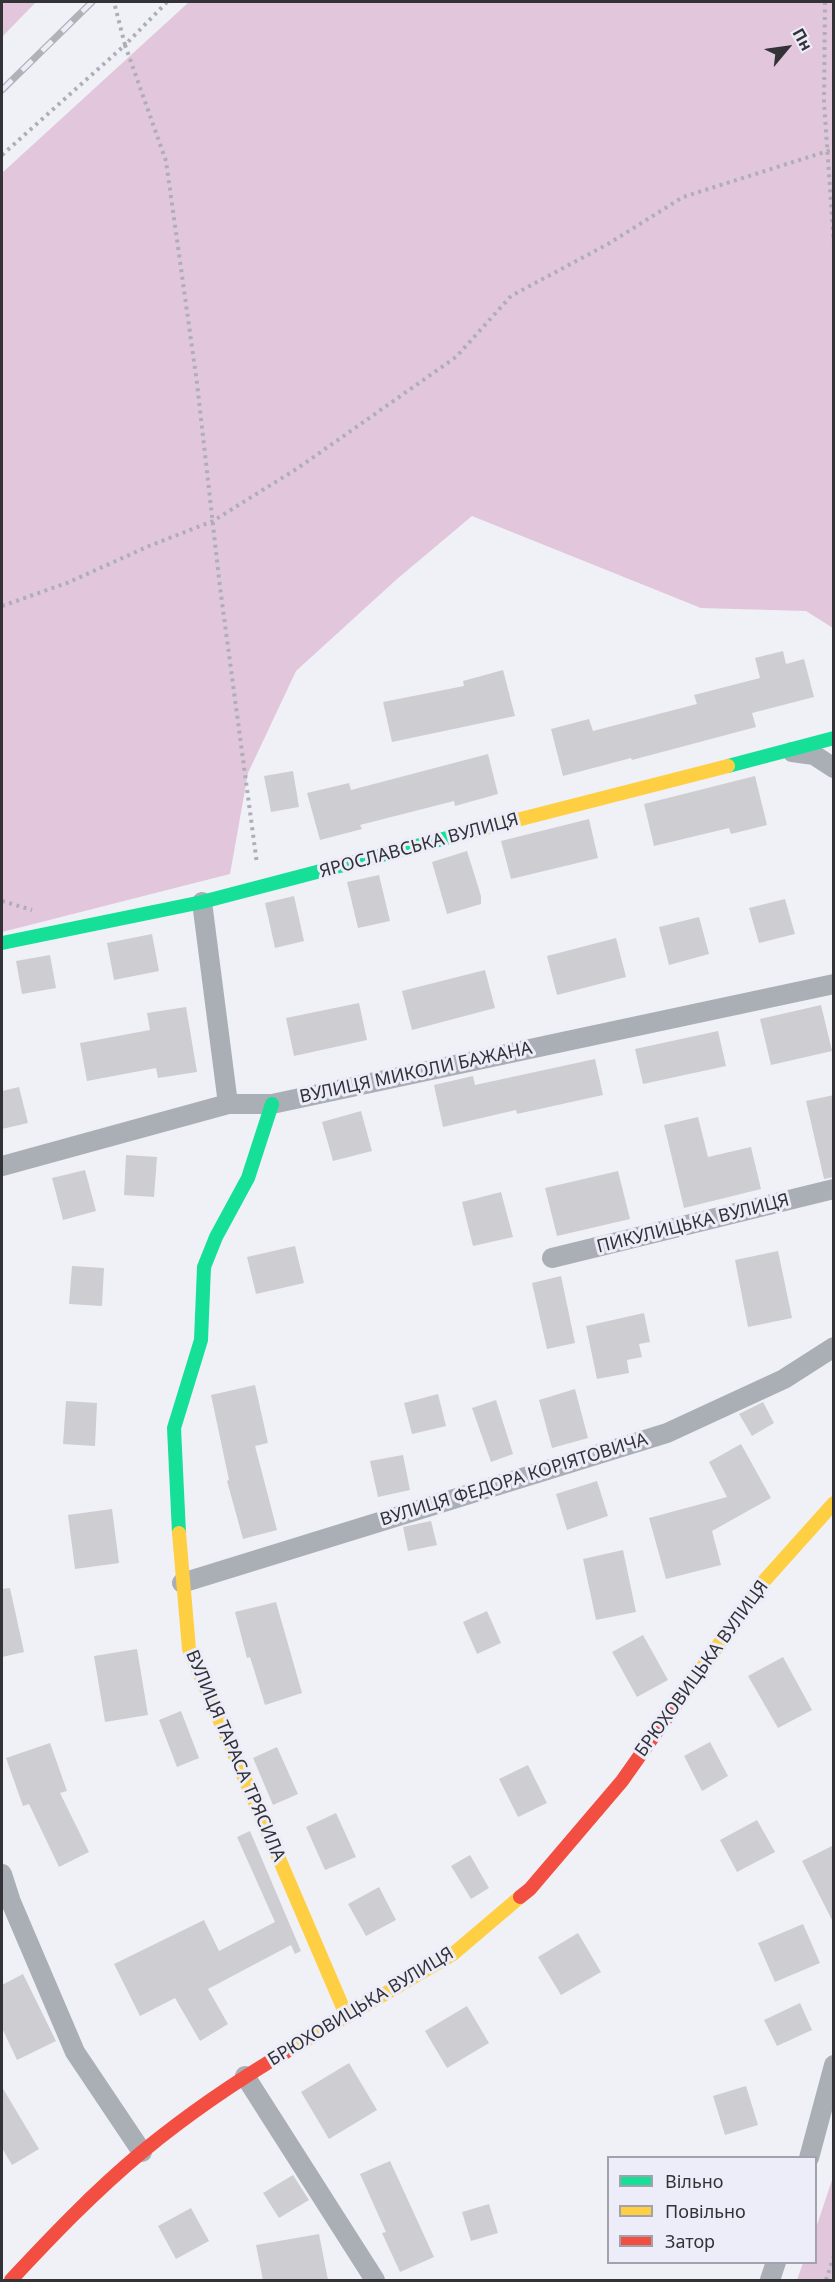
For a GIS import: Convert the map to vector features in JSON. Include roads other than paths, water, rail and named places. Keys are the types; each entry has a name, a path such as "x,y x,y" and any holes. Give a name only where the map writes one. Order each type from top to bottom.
{"street":[{"name":"ЯРОСЛАВСЬКА ВУЛИЦЯ","path":"2,943 202,902 834,738"},
{"path":"783,751 814,755 834,768"},
{"path":"202,902 228,1104"},
{"name":"ВУЛИЦЯ МИКОЛИ БАЖАНА","path":"2,1166 228,1104 272,1104 834,984"},
{"name":"ВУЛИЦЯ ТАРАСА ТРЯСИЛА","path":"272,1104 248,1178 216,1237 204,1267 201,1340 174,1428 182,1583 189,1649 347,2017"},
{"name":"ПИКУЛИЦЬКА ВУЛИЦЯ","path":"552,1258 834,1190"},
{"name":"ВУЛИЦЯ ФЕДОРА КОРІЯТОВИЧА","path":"182,1583 667,1433 784,1378 834,1347"},
{"name":"БРЮХОВИЦЬКА ВУЛИЦЯ","path":"11,2280 53,2235 142,2152 245,2076 453,1954 530,1888 622,1781 764,1581 834,1503"},
{"path":"2,1874 11,1902 75,2052 142,2152"},
{"path":"809,2156 834,2065"},
{"path":"245,2076 375,2280"},
{"path":"770,2280 775,2264"}],"railway":[{"path":"2,90 92,2"}]}
